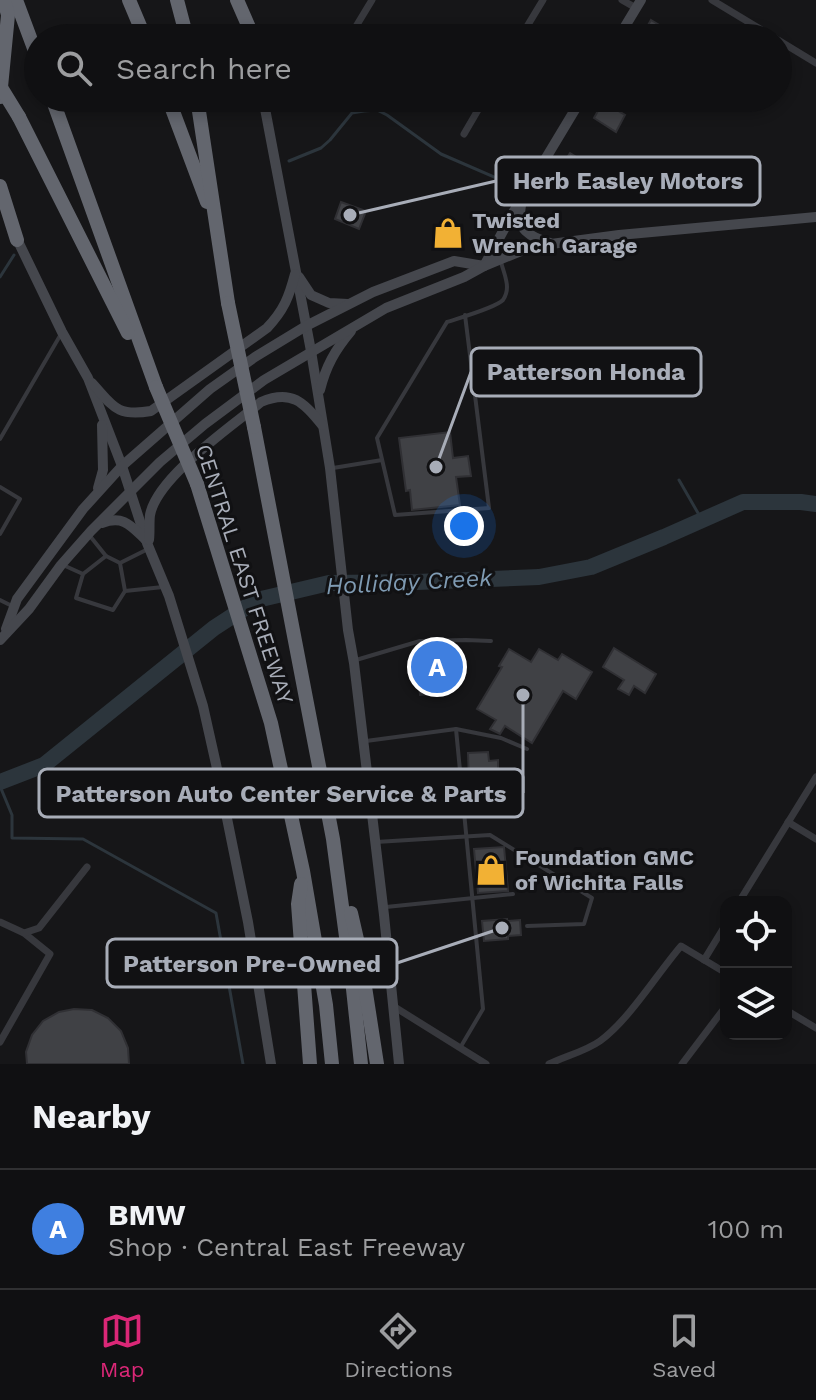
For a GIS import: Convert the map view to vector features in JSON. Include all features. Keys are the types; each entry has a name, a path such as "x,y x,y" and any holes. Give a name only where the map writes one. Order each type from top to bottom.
{"highway":[{"path":"0,97 8,15 4,0"},
{"path":"16,0 25,24"},
{"path":"129,0 139,24"},
{"path":"177,0 183,24"},
{"path":"240,0 248,24"},
{"name":"CENTRAL EAST FREEWAY","path":"0,86 19,117 156,387 197,484 271,723 303,871 326,1005 332,1064"},
{"path":"57,112 156,387"},
{"path":"173,112 218,233"},
{"name":"CENTRAL EAST FREEWAY","path":"199,112 228,303 333,839 361,1064"},
{"path":"0,186 17,240"},
{"path":"333,839 359,948 377,1062"},
{"path":"303,871 298,904 310,1064"}],"main road":[{"path":"626,24 638,4"},
{"path":"266,112 330,468 399,1064"},
{"path":"484,266 574,112"},
{"path":"523,196 519,213 522,226 528,235 551,244"},
{"path":"0,209 88,378 167,592 203,706 248,922 271,1064"},
{"path":"2,637 29,609 61,565 130,491 205,424 264,380 386,308 526,249 619,235 816,217"},
{"path":"2,637 17,599 96,494 122,466 210,389 306,326 396,282 454,261 484,266"},
{"path":"296,272 311,295 329,303 349,304"},
{"path":"88,378 117,410 136,413 151,411 267,328 280,314 289,297 296,272"},
{"path":"318,396 325,370 335,350 355,326"},
{"path":"148,544 150,514 172,475 261,402 284,396 298,400 323,427"},
{"path":"96,494 103,470 102,415"},
{"path":"93,530 114,519 126,522 148,544"}],"street":[{"path":"357,24 372,0"},
{"path":"528,24 543,0"},
{"path":"622,0 638,4"},
{"path":"712,0 752,24"},
{"path":"792,48 816,63"},
{"path":"464,134 477,112"},
{"path":"743,896 816,777"},
{"path":"788,822 816,839"},
{"path":"24,933 39,928 87,867"},
{"path":"0,922 24,933 50,954 0,1042"},
{"path":"704,960 720,934"},
{"path":"549,1064 606,1036 681,946 720,969"},
{"path":"393,1006 486,1064"},
{"path":"682,1064 720,1014"},
{"path":"792,1014 816,1028"}],"lane":[{"path":"465,315 489,508 395,515 377,438 447,322 503,299 507,284 501,259"},
{"path":"0,439 62,332"},
{"path":"330,468 382,460"},
{"path":"0,487 20,499 1,531"},
{"path":"93,530 106,556 120,563"},
{"path":"120,563 148,544"},
{"path":"106,556 83,574 76,598 113,610 125,591 120,563"},
{"path":"61,565 83,574"},
{"path":"125,591 167,592"},
{"path":"0,600 14,607"},
{"path":"353,661 420,641 491,641"},
{"path":"456,729 483,1009 460,1048"},
{"path":"363,742 456,729 501,738 527,749"},
{"path":"375,842 490,835 592,898 584,924 527,926"},
{"path":"383,907 513,894"}],"building":[{"path":"597,112 620,112 625,115 616,132 594,118"},
{"path":"570,153 583,161 570,184 556,175"},
{"path":"341,202 366,211 359,229 335,219"},
{"name":"Twisted Wrench Garage","path":"446,219 460,227 449,246 435,238"},
{"path":"450,432 453,458 468,456 471,476 456,477 460,505 412,510 410,490 406,491 399,438"},
{"path":"457,645 458,659 451,675 443,675 445,693 420,695 419,649"},
{"path":"614,648 656,674 645,693 634,686 629,695 618,689 624,680 603,667"},
{"path":"509,649 531,662 539,649 558,660 562,654 592,672 576,699 563,691 532,743 505,726 500,734 490,729 496,720 477,709"},
{"path":"488,752 489,761 498,760 498,771 489,771 489,779 469,780 468,753"},
{"name":"Foundation GMC of Wichita Falls","path":"504,847 508,891 478,893 474,849"},
{"path":"520,920 521,935 484,941 482,921"},
{"path":"92,1010 108,1018 121,1031 128,1048 129,1064 27,1064 26,1052 32,1035 43,1021 59,1012"}],"waterway":[{"path":"289,161 321,148 352,113 360,112"},
{"path":"381,112 441,154 515,186"},
{"path":"0,277 14,255"},
{"path":"679,480 702,520"},
{"name":"Holliday Creek","path":"0,782 44,765 214,628 257,600 329,583 539,577 591,567 743,502 816,504"},
{"path":"0,786 12,815 12,838 83,839 216,913 243,1064"}],"place":[{"name":"Herb Easley Motors","path":"350,215"},
{"name":"Twisted Wrench Garage","path":"448,233"},
{"name":"Patterson Honda","path":"436,467"},
{"name":"BMW","path":"437,667"},
{"name":"Patterson Auto Center Service & Parts","path":"523,695"},
{"name":"Foundation GMC of Wichita Falls","path":"491,870"},
{"name":"Patterson Pre-Owned","path":"502,928"}]}
